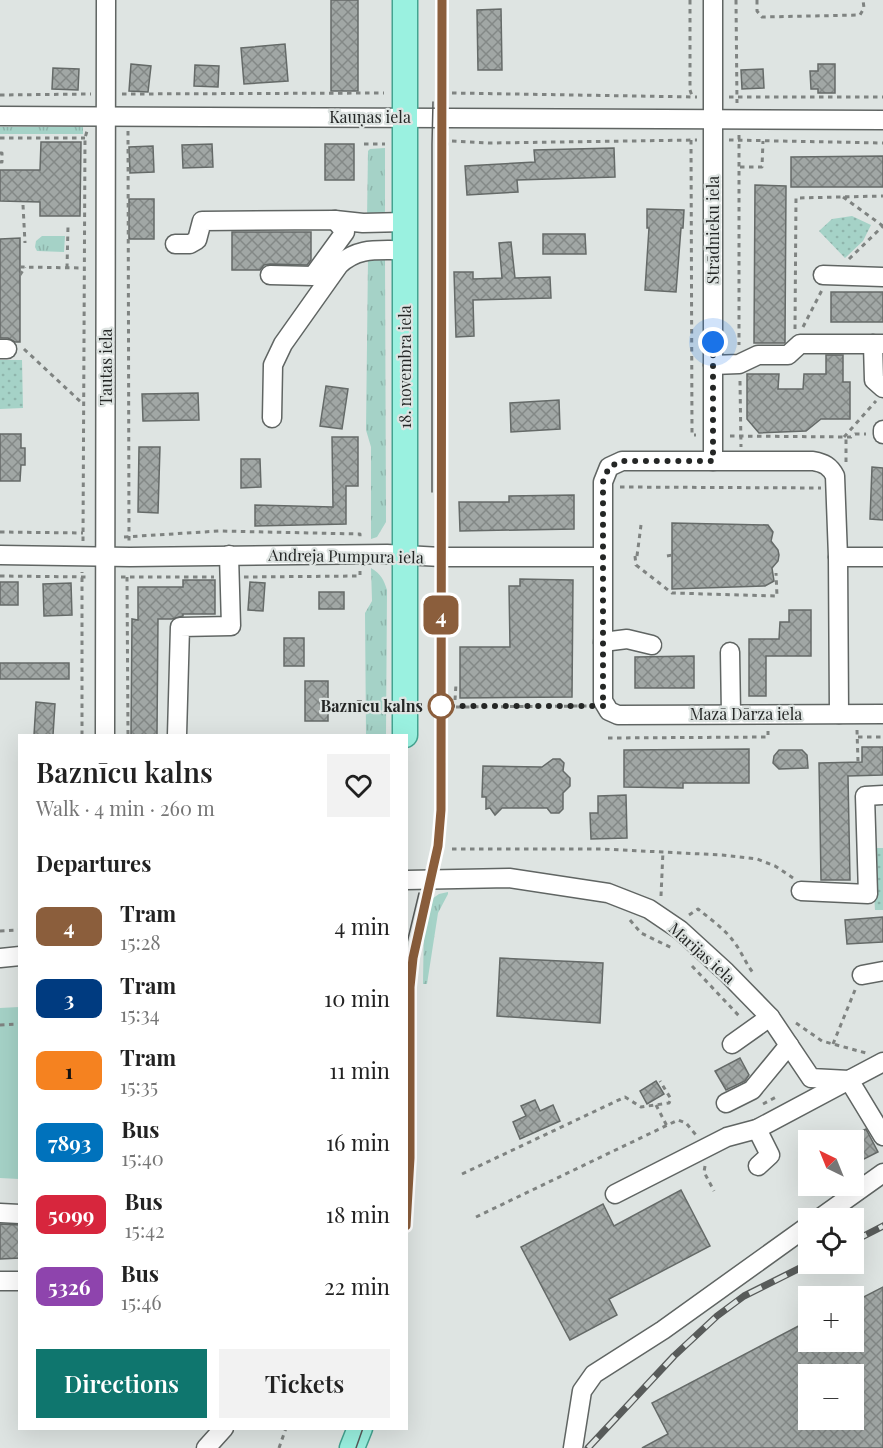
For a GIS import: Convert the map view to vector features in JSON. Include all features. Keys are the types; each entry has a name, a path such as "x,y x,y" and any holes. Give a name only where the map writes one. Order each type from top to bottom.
{"main road":[{"name":"18. novembra iela","path":"405,0 405,734"},
{"path":"352,1448 359,1430"}],"street":[{"name":"Tautas iela","path":"105,734 106,0"},
{"name":"Strādnieku iela","path":"713,0 713,461"},
{"name":"Kauņas iela","path":"0,116 883,120"},
{"path":"270,275 313,276 345,231 335,220"},
{"path":"175,244 190,244 197,240 202,221 405,222"},
{"path":"272,418 273,365 283,344 339,265 349,256 363,251 405,250"},
{"path":"828,275 883,277"},
{"path":"713,365 739,364 758,355 791,349 800,344 878,344 874,380 883,388"},
{"path":"607,709 603,701 602,557 603,487 609,467 622,461 813,461 824,463 835,476 837,557 848,713"},
{"name":"Andreja Pumpura iela","path":"0,555 387,554 448,558 602,557"},
{"path":"177,734 180,627 231,626 230,555"},
{"path":"837,557 883,557"},
{"path":"603,642 627,639 652,645"},
{"path":"730,652 731,714"},
{"name":"Mazā Dārza iela","path":"607,709 618,715 883,714"},
{"path":"801,891 868,894 864,796 883,795"},
{"name":"Marijas iela","path":"408,880 509,878 608,893 649,909 680,930 770,1017 811,1078 849,1080"},
{"path":"0,958 18,956"},
{"path":"862,975 883,971"},
{"path":"732,1044 770,1017"},
{"path":"726,1102 752,1090 789,1045"},
{"path":"615,1194 727,1137 757,1129 883,1062"},
{"path":"849,1080 883,1136"},
{"path":"757,1129 770,1155 758,1166"},
{"path":"834,1208 883,1173"},
{"path":"0,1213 18,1214"},
{"path":"573,1448 582,1390 594,1374 663,1330 798,1233"},
{"path":"0,1281 18,1281"},
{"path":"206,1448 222,1430"}],"path":[{"path":"690,0 690,90 692,96"},
{"path":"736,0 738,108"},
{"path":"757,0 757,11 762,17 860,15 864,8 863,0"},
{"path":"117,94 384,93"},
{"path":"452,93 699,97"},
{"path":"0,95 88,94"},
{"path":"728,97 883,97"},
{"path":"128,128 129,536"},
{"path":"739,130 740,461"},
{"path":"0,138 85,138 83,533 0,532"},
{"path":"691,140 692,435"},
{"path":"444,144 699,140"},
{"path":"729,140 883,143"},
{"path":"740,167 762,167 763,141"},
{"path":"364,144 385,144"},
{"path":"0,153 2,153 2,162 0,162"},
{"path":"791,349 796,198 883,196"},
{"path":"791,349 828,275 883,226 843,197"},
{"path":"23,205 25,243"},
{"path":"67,268 68,226"},
{"path":"20,267 83,268"},
{"path":"20,275 25,267"},
{"path":"10,349 83,404"},
{"path":"844,436 883,393"},
{"path":"722,436 851,437"},
{"path":"603,487 836,489"},
{"path":"641,525 636,565 672,593 777,596 776,573"},
{"path":"124,537 219,531 360,534"},
{"path":"360,571 360,576"},
{"path":"0,576 91,577"},
{"path":"82,577 82,734"},
{"path":"127,577 128,734"},
{"path":"455,700 456,684"},
{"path":"456,707 607,709"},
{"path":"848,713 858,737 858,762"},
{"path":"608,738 768,737 768,730 779,730"},
{"path":"858,737 883,737"},
{"path":"452,849 663,851 757,859 775,866 801,884 801,891"},
{"path":"661,896 663,851"},
{"path":"691,915 698,909 726,932 736,943 748,967 761,983"},
{"path":"628,918 641,933 673,948 679,954"},
{"path":"0,931 18,930"},
{"path":"686,960 723,997 751,1030"},
{"path":"833,1044 850,1001"},
{"path":"791,1019 822,1041 873,1054 883,1062"},
{"path":"0,1025 18,1024"},
{"path":"771,1068 775,1079 775,1090 787,1113"},
{"path":"462,1174 625,1097 641,1107 669,1103 671,1099 660,1081"},
{"path":"656,1105 667,1126"},
{"path":"476,1216 678,1120 686,1123 700,1142"},
{"path":"279,1448 285,1430"}],"green space":[{"path":"0,127 83,127 83,134 0,134"},
{"path":"385,148 385,219 367,219 368,151"},
{"path":"852,216 871,225 863,241 845,258 819,231 832,219"},
{"path":"42,236 65,236 64,252 37,251 36,241"},
{"path":"383,257 385,260 386,522 377,537 371,539 371,447 366,430 368,258"},
{"path":"0,360 22,360 23,408 0,409"},
{"path":"371,568 382,578 387,590 386,734 366,734 365,613 372,601"},
{"path":"871,848 883,848 883,910 875,910"},
{"path":"448,892 438,913 427,984 423,984 424,920 429,901 439,894"},
{"path":"18,1007 18,1179 0,1178 0,1008"}],"building":[{"path":"331,0 358,0 358,91 331,91"},
{"path":"501,9 502,70 478,70 477,10"},
{"path":"285,44 288,81 244,84 241,48"},
{"path":"131,64 151,66 148,92 129,91"},
{"path":"818,64 835,64 835,93 818,93 818,89 811,89 810,71 818,71"},
{"path":"195,65 219,66 218,87 194,86"},
{"path":"53,68 79,69 78,90 52,89"},
{"path":"763,69 764,88 742,89 741,70"},
{"path":"41,142 81,142 80,216 40,216 40,202 0,201 0,170 40,170"},
{"path":"212,144 213,167 183,168 182,145"},
{"path":"325,144 354,144 354,180 325,180"},
{"path":"153,146 154,172 130,173 129,147"},
{"path":"614,148 615,177 517,180 518,192 467,195 465,166 535,162 534,150"},
{"path":"883,156 883,187 791,187 791,157"},
{"path":"755,185 786,186 785,343 754,343"},
{"path":"129,199 154,199 154,239 129,239"},
{"path":"647,209 684,210 676,292 645,290 649,228 647,228"},
{"path":"232,232 311,232 311,260 307,265 270,264 264,265 260,270 232,270"},
{"path":"543,234 585,234 586,254 543,254"},
{"path":"20,238 20,342 15,342 8,338 0,338 0,239"},
{"path":"511,242 515,278 550,277 551,298 473,300 474,336 456,337 454,272 473,272 473,279 502,278 499,243"},
{"path":"831,292 883,292 883,322 831,322"},
{"path":"826,355 843,355 843,382 850,382 850,419 821,419 806,431 759,433 747,419 747,374 779,374 778,389 803,389 804,374 826,374"},
{"path":"326,386 348,389 342,429 320,426"},
{"path":"198,393 199,420 143,421 142,394"},
{"path":"559,400 560,429 511,432 510,403"},
{"path":"0,434 21,434 21,448 25,448 25,465 21,465 20,481 0,481"},
{"path":"332,437 358,437 358,486 346,486 346,524 255,526 255,505 333,507"},
{"path":"139,447 160,447 158,513 138,512"},
{"path":"241,459 260,459 261,487 241,488"},
{"path":"872,467 883,468 883,520 870,519"},
{"path":"574,495 574,529 460,531 459,502 509,502 509,496"},
{"path":"672,523 768,525 773,532 771,541 779,555 778,561 772,568 774,581 765,586 672,589"},
{"path":"520,579 573,580 572,697 460,698 460,647 510,647 509,586 520,586"},
{"path":"183,580 215,580 215,614 183,614 183,616 172,619 158,619 157,734 131,734 132,619 138,620 138,587 183,587"},
{"path":"0,582 18,582 18,605 0,605"},
{"path":"250,582 265,583 263,611 248,610"},
{"path":"71,583 72,615 44,616 43,584"},
{"path":"319,592 344,592 344,609 319,609"},
{"path":"789,610 811,610 811,656 766,656 766,696 749,696 749,639 779,639 780,622 789,622"},
{"path":"284,638 304,638 304,666 284,666"},
{"path":"694,656 694,688 635,688 635,657"},
{"path":"0,663 69,663 69,679 0,679"},
{"path":"305,681 328,681 328,721 305,721"},
{"path":"36,702 55,704 53,734 34,734"},
{"path":"862,747 883,747 883,775 848,776 850,880 821,880 819,763 862,762"},
{"path":"749,749 749,783 683,783 683,788 624,787 624,750"},
{"path":"779,750 802,750 807,755 808,768 779,769 773,763 774,756"},
{"path":"553,759 560,759 564,763 563,771 570,778 570,786 563,793 563,809 559,813 551,813 547,808 502,808 495,815 490,808 486,809 486,797 482,797 483,766 542,767"},
{"path":"626,795 627,838 591,839 590,813 598,813 598,796"},
{"path":"883,917 883,942 847,944 845,920"},
{"path":"500,958 603,963 600,1023 497,1016"},
{"path":"740,1058 749,1075 745,1081 726,1090 715,1071"},
{"path":"656,1081 664,1094 647,1104 640,1091"},
{"path":"535,1100 540,1111 553,1105 560,1121 520,1139 513,1122 526,1116 521,1106"},
{"path":"866,1129 878,1152 864,1159 864,1130"},
{"path":"681,1190 710,1246 609,1299 617,1315 570,1340 521,1247 603,1204 614,1226"},
{"path":"0,1224 18,1225 18,1258 0,1259"},
{"path":"883,1287 883,1448 642,1448 668,1434 652,1403 798,1326 798,1352 864,1352 864,1297"}],"tram line":[{"path":"408,1192 410,987 413,958 438,846 442,810 442,0"},
{"name":"4","path":"408,1203 410,987 413,958 438,846 441,810 442,0"},
{"path":"432,492 433,102"},
{"path":"408,939 419,893"},
{"path":"356,1448 362,1430"}],"railway":[{"path":"864,1236 883,1226"},
{"path":"588,1448 674,1356 717,1316 744,1296 798,1269"}],"place":[{"name":"Baznīcu kalns","path":"441,706"}],"route":[{"path":"441,706 605,706 603,701 603,482 609,467 622,461 713,461 713,342"}]}
